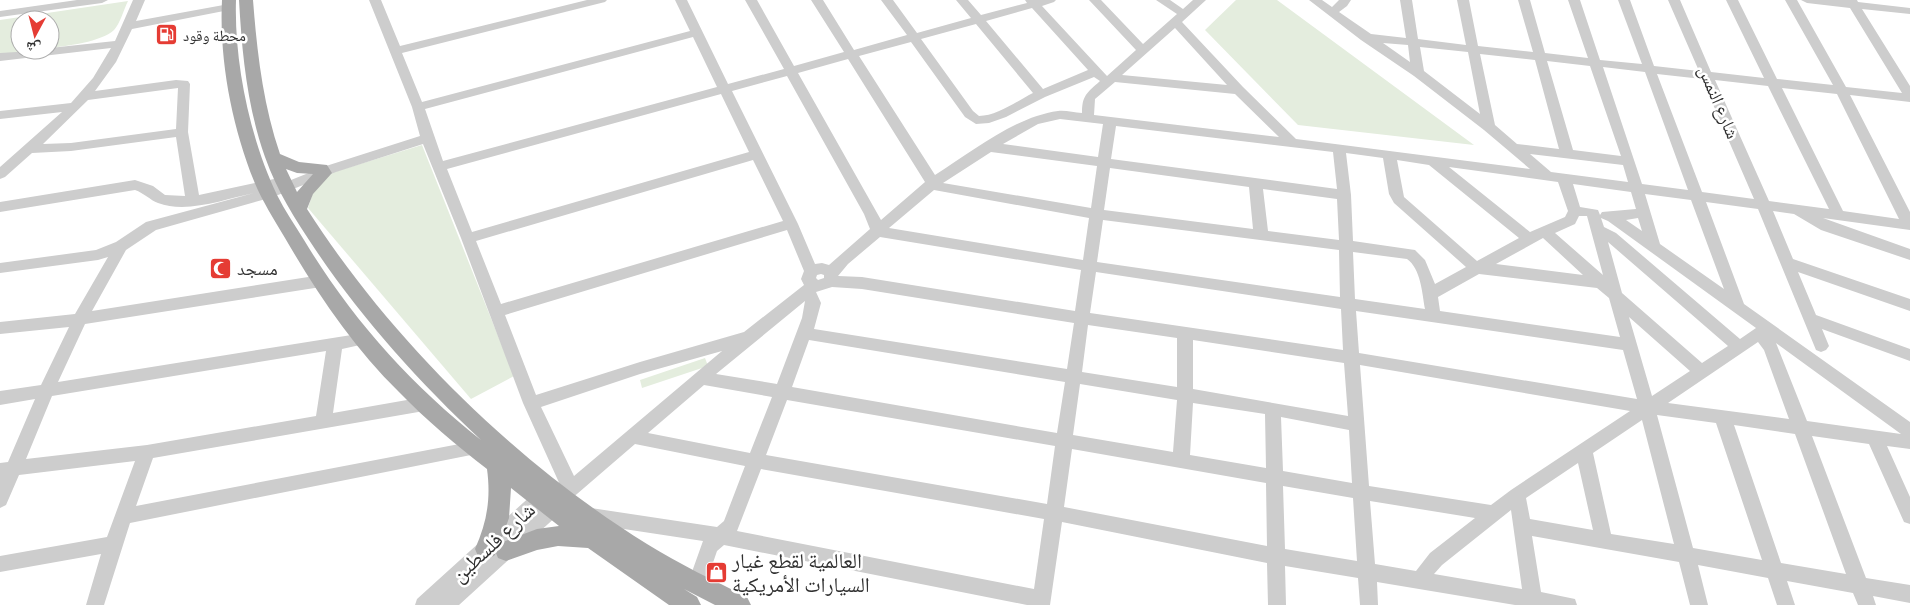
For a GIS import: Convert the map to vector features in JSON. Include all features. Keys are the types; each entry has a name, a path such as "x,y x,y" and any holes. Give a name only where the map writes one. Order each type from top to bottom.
{"main road":[{"path":"235,2 251,61 262,119 273,157 275,187 298,211 349,285 417,364 557,498 667,596 689,605"},
{"path":"235,2 231,47 239,101 250,144 275,187 305,259 364,339 392,372 424,404 497,465 557,498"},
{"path":"273,157 297,168 325,170"},
{"path":"298,211 306,191 325,170"},
{"path":"497,465 500,484 500,514 496,550 591,527 738,605"}],"street":[{"path":"0,14 102,0"},
{"path":"0,174 29,149 97,82 119,44 139,0"},
{"path":"376,0 418,107 426,138 468,238 531,403 557,498"},
{"path":"396,51 601,0"},
{"path":"680,0 791,224 811,282 813,303 804,333 731,526 710,546 697,583"},
{"path":"751,0 871,214 878,231"},
{"path":"817,0 933,183 946,190 1097,214 1404,253 1414,256 1420,262 1430,294 1433,316"},
{"path":"887,0 972,118 984,120 1002,114 1041,94 1095,72"},
{"path":"962,0 1041,94"},
{"path":"439,167 724,90 851,53 979,19 1033,2 1050,0"},
{"path":"1095,0 1142,49"},
{"path":"1162,0 1239,90 1292,142"},
{"path":"1088,117 1088,101 1090,97 1142,49 1200,0"},
{"path":"1315,0 1418,73 1548,177"},
{"path":"1332,12 1343,4 1345,0"},
{"path":"1406,0 1418,73"},
{"path":"1463,0 1489,128"},
{"path":"1524,0 1567,154"},
{"path":"1574,0 1629,161 1653,245"},
{"path":"1624,0 1737,306"},
{"name":"شارع النمس","path":"1675,0 1763,204 1821,346"},
{"path":"1732,0 1838,214"},
{"path":"1791,0 1841,89 1910,224"},
{"path":"1808,0 1853,2 1910,10"},
{"path":"1904,0 1910,10"},
{"path":"127,26 235,2"},
{"path":"1033,2 1095,72 1110,80 1239,90"},
{"path":"1853,2 1910,97"},
{"path":"418,107 696,33"},
{"path":"1365,37 1910,97"},
{"path":"0,57 119,44"},
{"path":"0,115 184,84 182,132 193,201"},
{"path":"1002,114 1016,130"},
{"path":"811,282 826,284 843,260 933,183 1016,130 1060,114 1389,154 1434,162 1493,168 1548,177 1910,224"},
{"path":"591,527 720,536 1041,602 1110,120"},
{"path":"29,149 71,147 182,132"},
{"path":"0,268 98,255 121,246 151,226 220,202 275,187 426,138"},
{"path":"989,146 1344,195"},
{"path":"1339,148 1344,195 1348,304 1369,605"},
{"path":"1514,148 1629,161"},
{"path":"1389,154 1396,194 1399,200 1476,268 1507,270 1609,287"},
{"path":"468,238 756,155"},
{"path":"1434,162 1529,239"},
{"path":"1564,179 1575,210 1595,222 1739,347"},
{"path":"1256,184 1261,235"},
{"path":"0,207 135,185 148,189 161,199 180,202 220,202"},
{"path":"151,226 161,199"},
{"path":"1794,209 1826,226 1910,254"},
{"path":"1430,294 1529,239 1570,220 1575,210"},
{"path":"1595,222 1611,216 1644,211"},
{"path":"1611,216 1737,306 1765,332 1910,431"},
{"path":"1595,222 1609,287 1630,345 1699,605"},
{"path":"495,312 791,224"},
{"path":"878,231 1089,266 1630,345"},
{"path":"1545,232 1609,287 1702,372"},
{"path":"0,500 7,469 80,319 121,246"},
{"path":"1786,262 1910,305"},
{"path":"831,276 862,283 1185,334 1353,358 1647,407 1875,439 1910,442"},
{"path":"0,328 47,324 321,281"},
{"name":"شارع فلسطين","path":"424,605 496,550 633,437 811,282"},
{"path":"1810,319 1910,355"},
{"path":"1421,580 1426,570 1436,559 1494,512 1647,407 1765,332"},
{"path":"1765,332 1867,605"},
{"path":"804,333 1273,409 1356,425"},
{"path":"1181,461 1185,395 1185,334"},
{"path":"531,403 750,336"},
{"path":"0,398 364,339"},
{"path":"323,422 335,344"},
{"path":"701,378 1360,492 1494,512"},
{"path":"7,469 147,452 424,404"},
{"path":"1273,409 1276,477 1275,556 1277,605"},
{"path":"1723,418 1786,605"},
{"path":"633,437 756,461 1054,513 1275,556 1421,580 1534,602 1568,605"},
{"path":"1875,439 1910,516"},
{"path":"124,516 475,448"},
{"path":"1584,450 1604,540"},
{"path":"95,605 113,544 147,452"},
{"path":"1518,496 1521,526 1534,602"},
{"path":"1521,526 1910,594"},
{"path":"0,564 113,544"},
{"name":"شارع فلسطين","path":"445,605 496,550"}],"green space":[{"path":"1236,0 1277,0 1474,145 1298,125 1205,30"},
{"path":"128,1 114,30 101,38 60,47 60,11"},
{"path":"10,19 10,54 0,55 0,20"},
{"path":"422,145 514,376 471,399 308,208 315,186 334,172"},
{"path":"705,358 708,366 642,388 640,380"}],"place":[{"name":"محطة وقود","path":"167,35"},
{"name":"مسجد","path":"221,268"},
{"name":"العالمية لقطع غيار السيارات الأمريكية","path":"716,572"}]}
